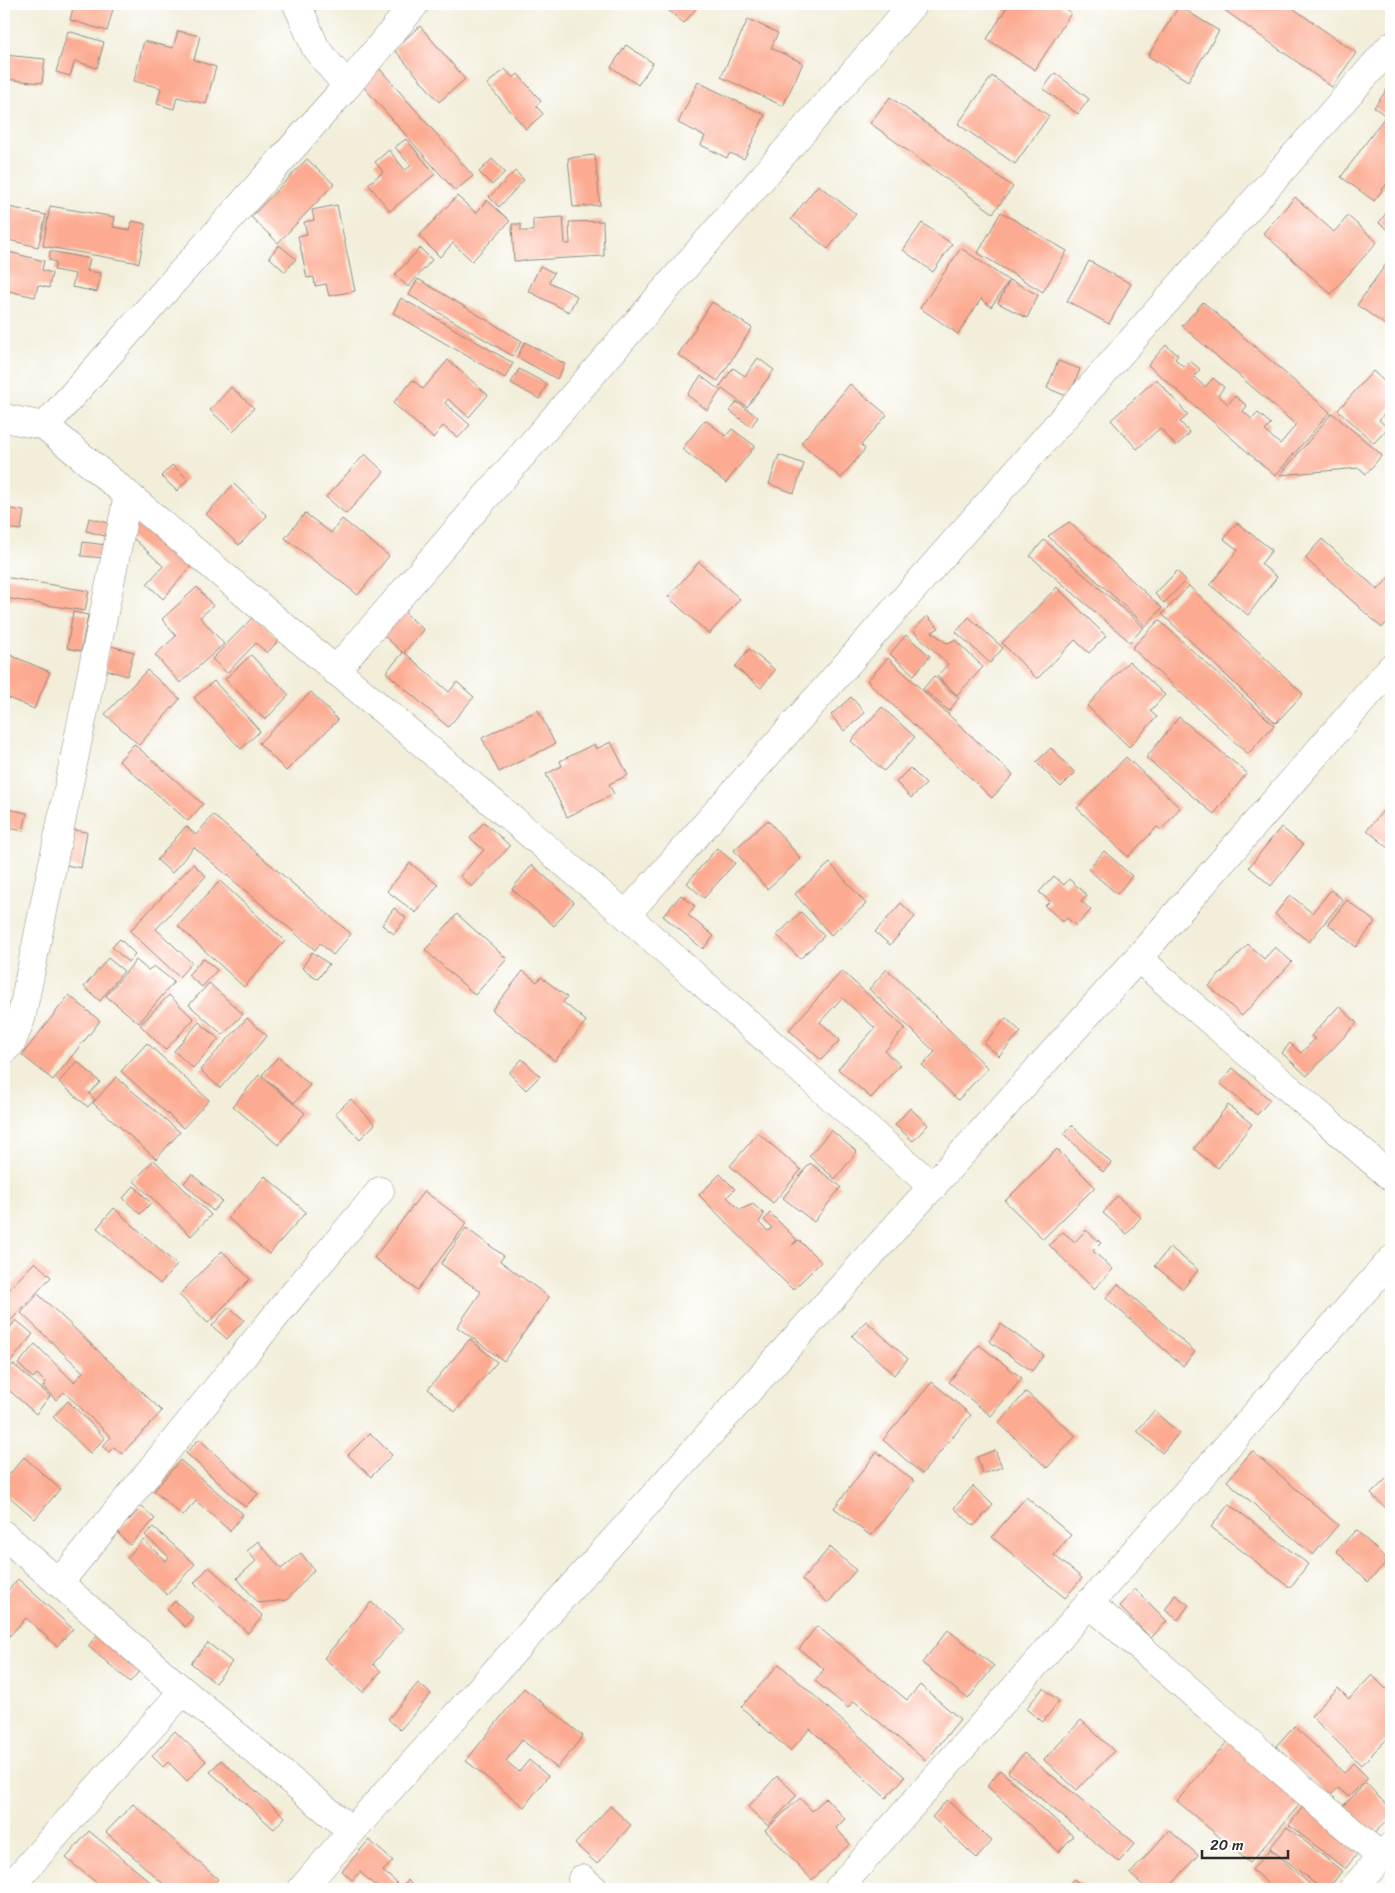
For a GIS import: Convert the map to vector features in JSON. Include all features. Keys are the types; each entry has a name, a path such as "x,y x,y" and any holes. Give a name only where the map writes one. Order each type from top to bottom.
{"street":[{"path":"297,4 316,49 348,86"},
{"path":"45,426 348,86 415,4"},
{"path":"335,671 913,4"},
{"path":"626,915 1391,46"},
{"path":"4,418 45,426 626,915 934,1187"},
{"path":"4,1050 12,1042 21,1018 128,495"},
{"path":"302,1889 352,1831 934,1187 1138,958 1391,668"},
{"path":"1138,958 1391,1176"},
{"path":"59,1582 291,1297 380,1191"},
{"path":"838,1889 1391,1260"},
{"path":"4,1535 183,1691 352,1831"},
{"path":"1089,1603 1386,1852 1353,1889"},
{"path":"8,1889 183,1691"}],"building":[{"path":"74,4 95,4 113,9 107,31 70,20"},
{"path":"663,4 700,4 684,23"},
{"path":"1009,4 1057,4 1071,13 1035,70 987,39"},
{"path":"1216,4 1287,4 1356,53 1332,87"},
{"path":"1179,6 1219,31 1188,81 1148,56"},
{"path":"748,19 778,33 771,48 803,63 783,106 721,77"},
{"path":"420,26 465,79 439,102 394,49"},
{"path":"68,31 104,42 97,68 75,61 70,76 56,72"},
{"path":"178,31 200,36 194,60 216,67 206,104 177,97 174,109 157,104 161,88 134,81 144,41 173,48"},
{"path":"626,45 653,63 638,85 611,67"},
{"path":"4,55 45,59 42,83 4,79"},
{"path":"379,68 473,176 455,191 361,84"},
{"path":"505,69 513,78 518,74 541,101 536,106 543,114 526,129 487,84"},
{"path":"1055,73 1089,99 1078,114 1043,89"},
{"path":"992,76 1049,116 1015,164 958,124"},
{"path":"698,82 765,115 744,159 730,153 727,158 701,145 705,136 678,123"},
{"path":"1391,84 1391,120 1374,107"},
{"path":"890,97 1013,187 993,213 870,123"},
{"path":"1384,118 1391,124 1391,178 1374,201 1341,177"},
{"path":"406,139 435,174 390,211 368,184 383,172 375,162 389,150 405,170 411,166 395,147"},
{"path":"595,155 600,205 573,207 568,158"},
{"path":"307,159 334,184 278,243 251,217"},
{"path":"492,159 505,172 492,185 479,172"},
{"path":"515,171 524,180 499,207 489,197"},
{"path":"818,185 856,214 828,249 791,219"},
{"path":"457,196 476,213 487,200 510,221 472,261 453,243 440,257 419,236"},
{"path":"1295,197 1334,232 1348,216 1377,242 1331,294 1263,233"},
{"path":"337,205 355,291 329,296 326,284 315,286 314,277 307,278 298,236 307,234 304,222 314,220 312,210"},
{"path":"4,206 46,215 38,247 4,239"},
{"path":"50,206 115,217 113,227 130,230 132,221 146,224 139,263 43,246"},
{"path":"1391,206 1391,232 1379,223"},
{"path":"1001,212 1067,251 1043,292 978,253"},
{"path":"563,217 565,244 570,244 569,222 603,221 604,256 514,261 512,224 521,224 521,231 533,231 533,219"},
{"path":"922,223 952,244 933,272 903,250"},
{"path":"279,245 296,259 285,272 269,257"},
{"path":"420,248 432,260 408,287 395,275"},
{"path":"961,248 1009,281 991,307 981,299 958,334 920,308"},
{"path":"5,251 44,261 42,270 52,273 49,288 38,285 35,297 4,290 6,273 4,272"},
{"path":"50,251 90,259 87,271 101,273 97,292 72,287 75,274 54,270 56,262 49,260"},
{"path":"1391,257 1391,329 1357,305"},
{"path":"1089,261 1131,284 1109,324 1067,301"},
{"path":"540,266 554,273 549,282 577,296 569,312 528,291"},
{"path":"418,279 522,341 513,356 409,295"},
{"path":"1010,280 1038,295 1027,318 998,303"},
{"path":"401,298 513,363 505,378 393,313"},
{"path":"712,302 752,328 718,381 678,355"},
{"path":"1203,302 1330,412 1275,476 1148,365 1166,345 1178,355 1175,359 1184,367 1190,361 1200,369 1194,377 1205,387 1213,378 1224,387 1218,395 1228,404 1235,396 1247,406 1243,411 1252,419 1258,413 1271,424 1265,431 1280,444 1296,425 1182,326"},
{"path":"525,342 565,364 557,379 517,357"},
{"path":"758,358 774,370 747,407 722,389 707,410 687,395 701,376 718,389 733,368 745,376"},
{"path":"448,360 488,395 469,417 448,399 445,403 470,425 458,438 443,426 433,438 393,403 413,380 423,389"},
{"path":"1058,361 1080,369 1069,397 1047,388"},
{"path":"519,369 547,384 539,399 511,383"},
{"path":"1373,371 1391,388 1391,406 1379,420 1388,428 1374,443 1338,410"},
{"path":"1156,379 1188,415 1180,422 1190,433 1176,446 1160,428 1137,449 1111,420"},
{"path":"850,384 887,415 861,445 865,449 841,478 801,443"},
{"path":"231,387 254,408 233,432 210,410"},
{"path":"737,402 758,417 751,427 730,411"},
{"path":"1332,413 1382,455 1366,474 1359,468 1280,475"},
{"path":"705,420 726,436 732,429 755,446 726,483 682,449"},
{"path":"365,454 384,472 346,514 326,497"},
{"path":"779,455 804,464 794,493 769,484"},
{"path":"172,465 188,479 177,491 161,476"},
{"path":"234,484 267,516 239,545 206,514"},
{"path":"4,508 24,511 21,530 4,528"},
{"path":"305,513 331,533 342,519 389,556 358,595 285,538"},
{"path":"138,517 194,563 163,599 147,584 163,566 132,537"},
{"path":"89,518 109,523 105,536 86,531"},
{"path":"1069,522 1162,608 1146,626 1048,536"},
{"path":"1237,523 1272,550 1261,564 1277,577 1248,615 1210,585 1238,550 1224,539"},
{"path":"1322,539 1378,590 1391,575 1391,617 1382,628 1305,558"},
{"path":"1044,540 1144,627 1130,642 1030,556"},
{"path":"83,542 106,545 105,558 81,556"},
{"path":"699,562 740,599 709,634 668,597"},
{"path":"1177,571 1186,580 1164,603 1155,594"},
{"path":"4,577 89,591 85,611 4,598"},
{"path":"1189,586 1303,694 1276,723 1162,614"},
{"path":"197,587 213,606 200,617 224,644 180,683 155,655 176,636 162,619"},
{"path":"1057,587 1106,636 1089,653 1075,640 1037,679 1002,643"},
{"path":"403,611 424,630 404,652 449,692 457,682 474,697 448,727 386,672 403,653 382,634"},
{"path":"73,612 88,615 81,651 67,648"},
{"path":"254,616 279,640 267,653 256,643 227,673 212,659"},
{"path":"927,616 939,628 932,632 947,643 955,640 983,667 957,695 937,676 948,664 913,631"},
{"path":"969,617 1003,648 990,663 956,632"},
{"path":"1159,620 1274,725 1248,754 1132,648"},
{"path":"906,635 930,656 914,675 890,654"},
{"path":"111,646 134,652 127,676 104,669"},
{"path":"749,649 775,670 761,688 735,667"},
{"path":"10,655 50,672 34,709 4,696 4,670"},
{"path":"251,655 289,695 265,720 225,679"},
{"path":"888,658 1013,775 992,798 867,681"},
{"path":"1129,661 1165,695 1150,711 1157,717 1129,747 1087,706"},
{"path":"147,670 180,699 139,745 105,714"},
{"path":"934,676 959,698 949,711 923,689"},
{"path":"214,681 260,731 241,749 194,698"},
{"path":"311,692 338,720 286,771 259,743"},
{"path":"851,697 865,713 844,731 831,715"},
{"path":"882,707 915,737 884,771 851,741"},
{"path":"538,710 555,744 499,772 482,738"},
{"path":"1179,717 1247,773 1214,814 1146,758"},
{"path":"611,742 628,775 609,784 614,794 567,817 546,774 562,766 560,761 594,744 596,749"},
{"path":"134,744 203,804 188,821 119,761"},
{"path":"1051,748 1075,773 1061,787 1036,762"},
{"path":"1126,757 1180,808 1161,830 1157,827 1128,857 1077,808"},
{"path":"910,768 926,784 911,798 896,782"},
{"path":"1391,801 1391,848 1390,849 1367,830"},
{"path":"4,808 27,813 23,831 4,827"},
{"path":"213,815 351,934 333,955 320,943 315,950 194,847 172,873 157,860 186,826 196,835"},
{"path":"768,820 801,859 767,889 734,850"},
{"path":"484,822 510,846 472,887 460,876 484,850 470,838"},
{"path":"1281,827 1303,845 1271,886 1249,867"},
{"path":"68,829 87,832 81,868 61,864"},
{"path":"717,848 735,863 704,898 687,883"},
{"path":"1104,851 1132,876 1117,894 1088,869"},
{"path":"410,863 438,885 416,913 387,891"},
{"path":"830,863 866,904 831,935 795,894"},
{"path":"193,864 206,876 156,929 192,963 179,977 130,931"},
{"path":"532,865 574,902 554,926 512,889"},
{"path":"1054,876 1064,885 1069,879 1087,895 1081,901 1091,910 1076,926 1067,918 1063,922 1045,906 1050,901 1039,892"},
{"path":"220,881 285,941 244,987 178,926"},
{"path":"1331,890 1343,900 1309,942 1275,914 1290,895 1312,913"},
{"path":"681,895 695,906 688,915 714,936 703,949 663,916"},
{"path":"1347,900 1375,922 1356,947 1328,924"},
{"path":"901,903 915,917 890,945 875,932"},
{"path":"394,908 406,918 394,934 382,925"},
{"path":"801,912 824,936 800,959 777,935"},
{"path":"457,914 507,959 475,995 425,950"},
{"path":"120,939 135,954 128,962 112,947"},
{"path":"1248,944 1264,959 1275,947 1292,962 1242,1016 1209,986"},
{"path":"312,952 329,964 318,979 302,968"},
{"path":"108,958 124,971 100,1001 84,987"},
{"path":"203,958 217,970 202,987 188,975"},
{"path":"136,960 148,970 154,966 174,982 139,1023 106,996"},
{"path":"887,969 988,1068 958,1100 922,1065 935,1052 869,989"},
{"path":"523,971 537,982 541,977 567,997 563,1002 586,1021 555,1061 492,1010"},
{"path":"842,971 905,1028 885,1051 900,1065 871,1098 838,1069 875,1028 842,998 820,1022 840,1040 821,1060 789,1030"},
{"path":"209,983 243,1014 223,1035 189,1005"},
{"path":"69,995 100,1021 53,1080 22,1055"},
{"path":"169,995 194,1019 165,1050 140,1025"},
{"path":"1339,1006 1357,1023 1307,1076 1282,1053 1290,1043 1301,1053 1315,1039 1311,1036"},
{"path":"247,1018 267,1036 220,1088 200,1070"},
{"path":"1006,1018 1021,1032 999,1056 984,1043"},
{"path":"199,1022 219,1039 193,1068 174,1051"},
{"path":"147,1043 209,1100 183,1128 121,1071"},
{"path":"278,1057 310,1085 294,1103 262,1075"},
{"path":"522,1059 540,1076 526,1090 509,1073"},
{"path":"77,1061 100,1082 89,1094 95,1099 88,1107 59,1082"},
{"path":"1233,1068 1270,1100 1257,1115 1220,1083"},
{"path":"259,1075 305,1113 278,1145 233,1106"},
{"path":"116,1077 180,1132 156,1159 93,1103"},
{"path":"351,1099 375,1124 360,1139 335,1113"},
{"path":"1228,1105 1252,1124 1218,1168 1194,1149"},
{"path":"910,1108 928,1125 913,1141 895,1125"},
{"path":"1072,1125 1111,1163 1103,1172 1064,1134"},
{"path":"831,1130 857,1152 835,1179 809,1156"},
{"path":"758,1133 801,1170 773,1203 730,1166"},
{"path":"1057,1149 1095,1187 1043,1239 1005,1201"},
{"path":"154,1160 211,1215 191,1236 134,1181"},
{"path":"810,1163 841,1187 814,1222 783,1198"},
{"path":"192,1174 222,1201 213,1211 184,1183"},
{"path":"720,1174 735,1189 727,1197 740,1210 753,1204 764,1214 759,1223 768,1231 772,1228 764,1220 770,1213 797,1240 792,1245 799,1240 821,1262 793,1290 699,1195"},
{"path":"265,1176 306,1212 269,1254 228,1218"},
{"path":"134,1186 151,1203 140,1214 123,1198"},
{"path":"424,1191 467,1223 417,1290 374,1258"},
{"path":"1117,1196 1141,1217 1127,1234 1103,1213"},
{"path":"114,1208 177,1265 160,1284 97,1228"},
{"path":"466,1228 504,1256 500,1261 549,1297 504,1361 457,1327 481,1292 441,1264"},
{"path":"1086,1230 1101,1243 1093,1251 1113,1269 1094,1289 1049,1245 1063,1232 1075,1242"},
{"path":"1170,1247 1198,1270 1183,1289 1155,1266"},
{"path":"222,1251 250,1279 208,1323 179,1295"},
{"path":"35,1262 51,1277 4,1328 4,1290 6,1292"},
{"path":"1118,1284 1195,1352 1183,1366 1106,1298"},
{"path":"38,1294 162,1411 122,1454 114,1447 109,1452 103,1446 111,1437 64,1392 56,1400 43,1387 46,1383 37,1374 33,1378 18,1364 35,1344 74,1382 83,1372 21,1313"},
{"path":"229,1307 244,1320 227,1339 212,1326"},
{"path":"16,1320 33,1334 4,1370 4,1335"},
{"path":"866,1321 908,1359 894,1375 852,1336"},
{"path":"1001,1324 1044,1355 1032,1371 989,1341"},
{"path":"470,1339 497,1362 455,1412 428,1389"},
{"path":"979,1345 1022,1378 991,1416 949,1382"},
{"path":"13,1364 50,1396 36,1414 4,1386 4,1375"},
{"path":"932,1382 971,1415 922,1474 883,1440"},
{"path":"1026,1392 1076,1436 1047,1468 999,1423"},
{"path":"68,1401 105,1438 90,1453 53,1417"},
{"path":"1154,1411 1179,1433 1162,1453 1137,1431"},
{"path":"370,1433 392,1455 371,1477 348,1455"},
{"path":"199,1439 258,1494 245,1507 186,1453"},
{"path":"995,1450 1002,1467 983,1474 977,1457"},
{"path":"1252,1451 1338,1525 1313,1555 1227,1481"},
{"path":"877,1452 914,1481 871,1536 834,1508"},
{"path":"24,1457 60,1489 35,1519 4,1492 4,1481"},
{"path":"180,1460 243,1514 230,1531 196,1501 183,1516 154,1491"},
{"path":"1387,1478 1391,1482 1391,1513 1371,1494"},
{"path":"973,1486 993,1505 974,1526 954,1508"},
{"path":"1026,1497 1071,1535 1054,1555 1082,1578 1065,1598 992,1537"},
{"path":"1229,1504 1308,1564 1290,1588 1211,1527"},
{"path":"142,1507 155,1519 130,1545 117,1532"},
{"path":"153,1527 195,1564 167,1595 127,1558 143,1540 166,1561 169,1557 145,1535"},
{"path":"1356,1530 1388,1560 1368,1582 1336,1551"},
{"path":"258,1541 281,1569 301,1553 314,1570 287,1600 258,1603 237,1578 256,1561 247,1551"},
{"path":"830,1547 856,1570 828,1603 802,1580"},
{"path":"209,1567 263,1616 248,1633 194,1583"},
{"path":"18,1579 73,1629 57,1646 26,1618 4,1642 4,1595"},
{"path":"1135,1589 1167,1621 1151,1638 1119,1606"},
{"path":"1175,1595 1189,1605 1178,1620 1165,1610"},
{"path":"175,1601 193,1617 185,1627 167,1610"},
{"path":"371,1602 403,1629 373,1664 381,1671 363,1692 324,1658"},
{"path":"817,1626 907,1700 920,1685 960,1719 926,1761 854,1701 848,1708 815,1681 824,1669 799,1649"},
{"path":"948,1630 994,1666 968,1699 922,1663"},
{"path":"99,1633 141,1669 130,1682 88,1646"},
{"path":"208,1643 232,1662 215,1683 191,1663"},
{"path":"779,1664 905,1777 886,1798 810,1729 790,1751 741,1707"},
{"path":"1372,1675 1391,1694 1391,1735 1361,1765 1311,1716 1338,1688 1349,1699"},
{"path":"418,1683 431,1694 400,1730 388,1719"},
{"path":"524,1688 583,1736 557,1768 522,1740 506,1761 519,1772 529,1760 548,1776 524,1807 466,1761"},
{"path":"1043,1688 1059,1701 1043,1722 1026,1709"},
{"path":"1081,1720 1114,1751 1077,1790 1044,1760"},
{"path":"1294,1726 1344,1773 1353,1763 1368,1778 1349,1797 1338,1788 1330,1796 1276,1746"},
{"path":"175,1731 206,1761 187,1781 168,1762 163,1767 152,1756"},
{"path":"1232,1736 1305,1798 1250,1863 1177,1801"},
{"path":"1024,1753 1135,1843 1119,1862 1008,1772"},
{"path":"221,1760 285,1817 274,1829 210,1772"},
{"path":"1000,1770 1073,1836 1059,1852 987,1786"},
{"path":"777,1776 797,1795 768,1826 748,1807"},
{"path":"1366,1783 1391,1810 1391,1817 1368,1839 1340,1809"},
{"path":"800,1798 812,1811 826,1798 845,1819 836,1828 850,1844 812,1880 765,1830"},
{"path":"947,1800 992,1841 977,1858 932,1817"},
{"path":"1306,1803 1362,1848 1345,1869 1289,1825"},
{"path":"133,1804 218,1879 209,1889 169,1889 106,1832"},
{"path":"610,1806 631,1825 597,1864 575,1844"},
{"path":"1287,1827 1342,1871 1328,1889 1322,1889 1270,1848"},
{"path":"1169,1830 1198,1855 1168,1889 1147,1889 1130,1874"},
{"path":"89,1831 159,1889 104,1889 66,1858"},
{"path":"369,1840 393,1861 383,1871 397,1883 392,1889 379,1889 360,1872 352,1880 342,1871"},
{"path":"1270,1849 1315,1889 1274,1889 1252,1870"},
{"path":"1073,1879 1089,1889 1066,1889"},
{"path":"408,1880 416,1889 399,1889"}]}
